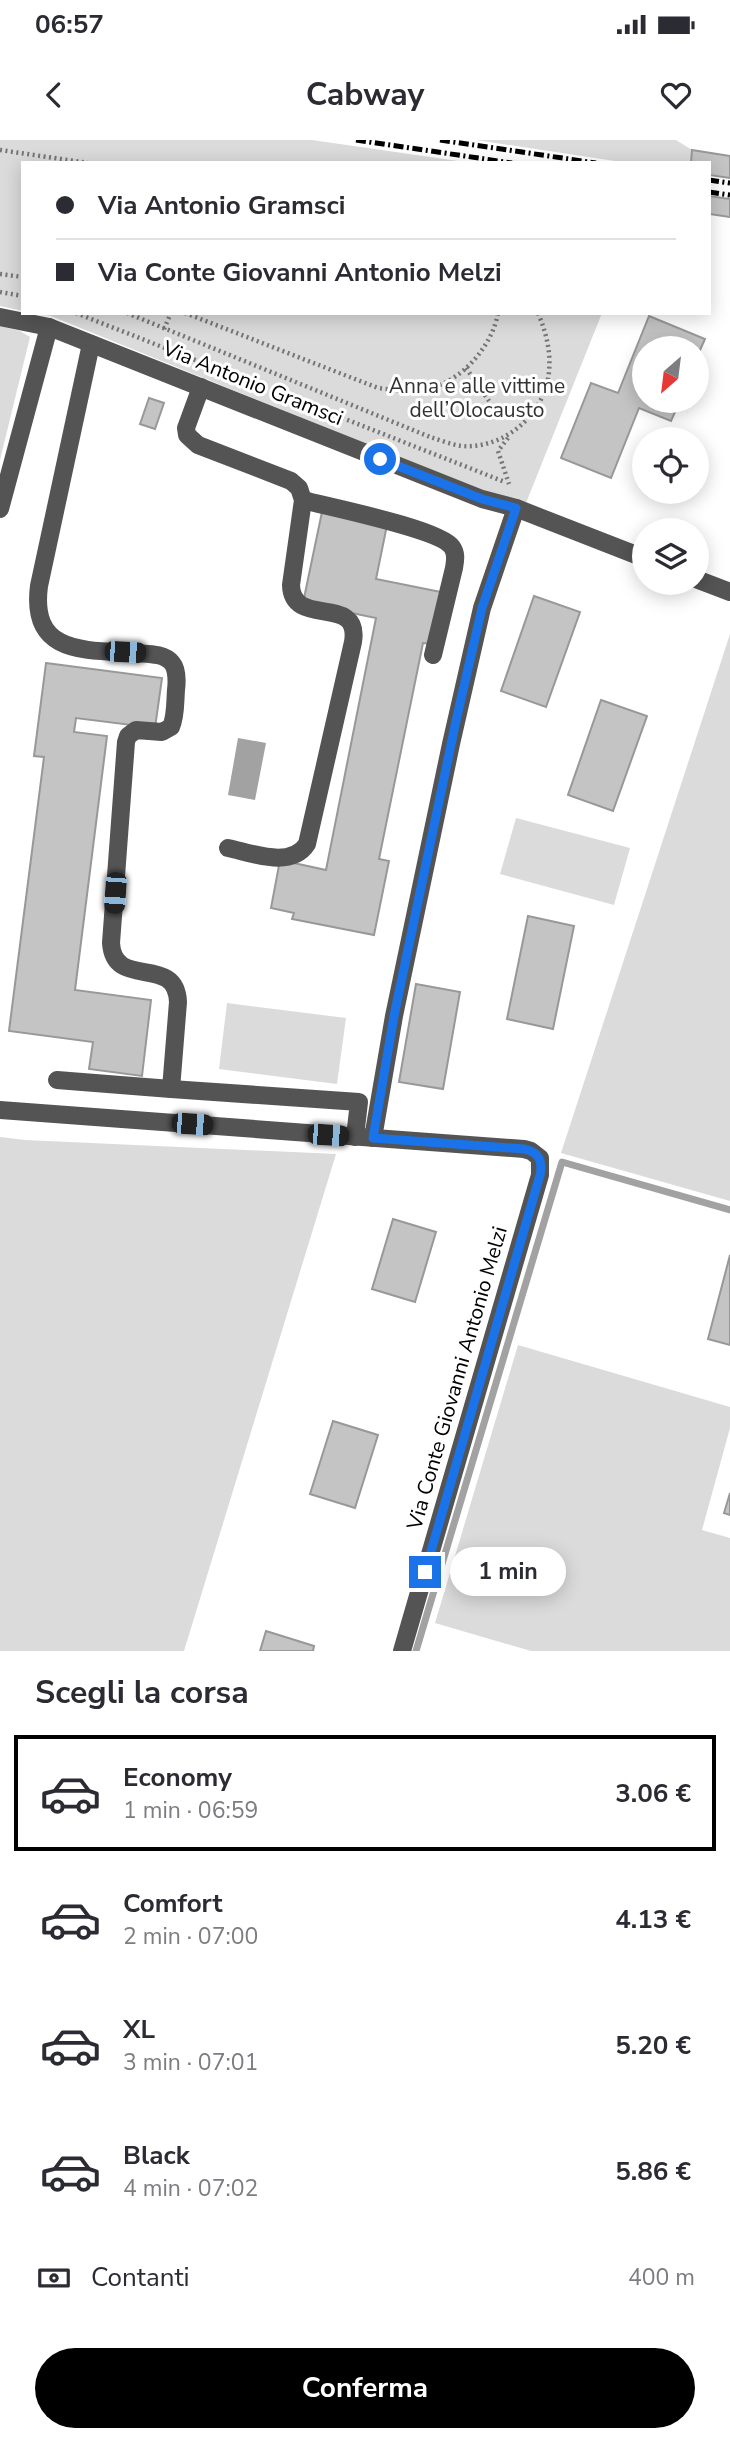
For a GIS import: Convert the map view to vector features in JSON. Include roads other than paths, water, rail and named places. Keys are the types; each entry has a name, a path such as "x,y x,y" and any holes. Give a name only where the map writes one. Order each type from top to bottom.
{"street":[{"name":"Via Antonio Gramsci","path":"0,317 49,327 482,499 516,508 632,553"},
{"path":"0,509 49,327"},
{"path":"91,344 39,586 37,614 46,632 61,642 89,650 159,656 167,659 175,669 171,727 162,732 136,730 128,736 126,742 111,943 114,957 122,966 160,975 177,989 171,1089"},
{"path":"201,387 186,428 188,438 198,445 291,481 299,488 303,500 291,584 293,596 305,607 349,620 354,629 307,844 298,854 285,858 228,848"},
{"path":"303,500 419,530 441,538 452,547 455,563 433,655"},
{"path":"364,1137 394,1016 482,608 516,508"},
{"path":"709,584 730,593"},
{"path":"57,1080 359,1102 364,1137"},
{"path":"0,1110 364,1137"},
{"name":"Via Conte Giovanni Antonio Melzi","path":"364,1137 524,1149 540,1158 540,1175 402,1651"}],"waterway":[{"path":"416,1651 562,1162 730,1210"}],"railway":[{"path":"356,140 498,161"},
{"path":"440,140 582,161"},
{"path":"711,180 730,183"},
{"path":"711,192 730,195"}],"park label":[{"name":"Anna e alle vittime dell’Olocausto","path":"477,398"}]}
